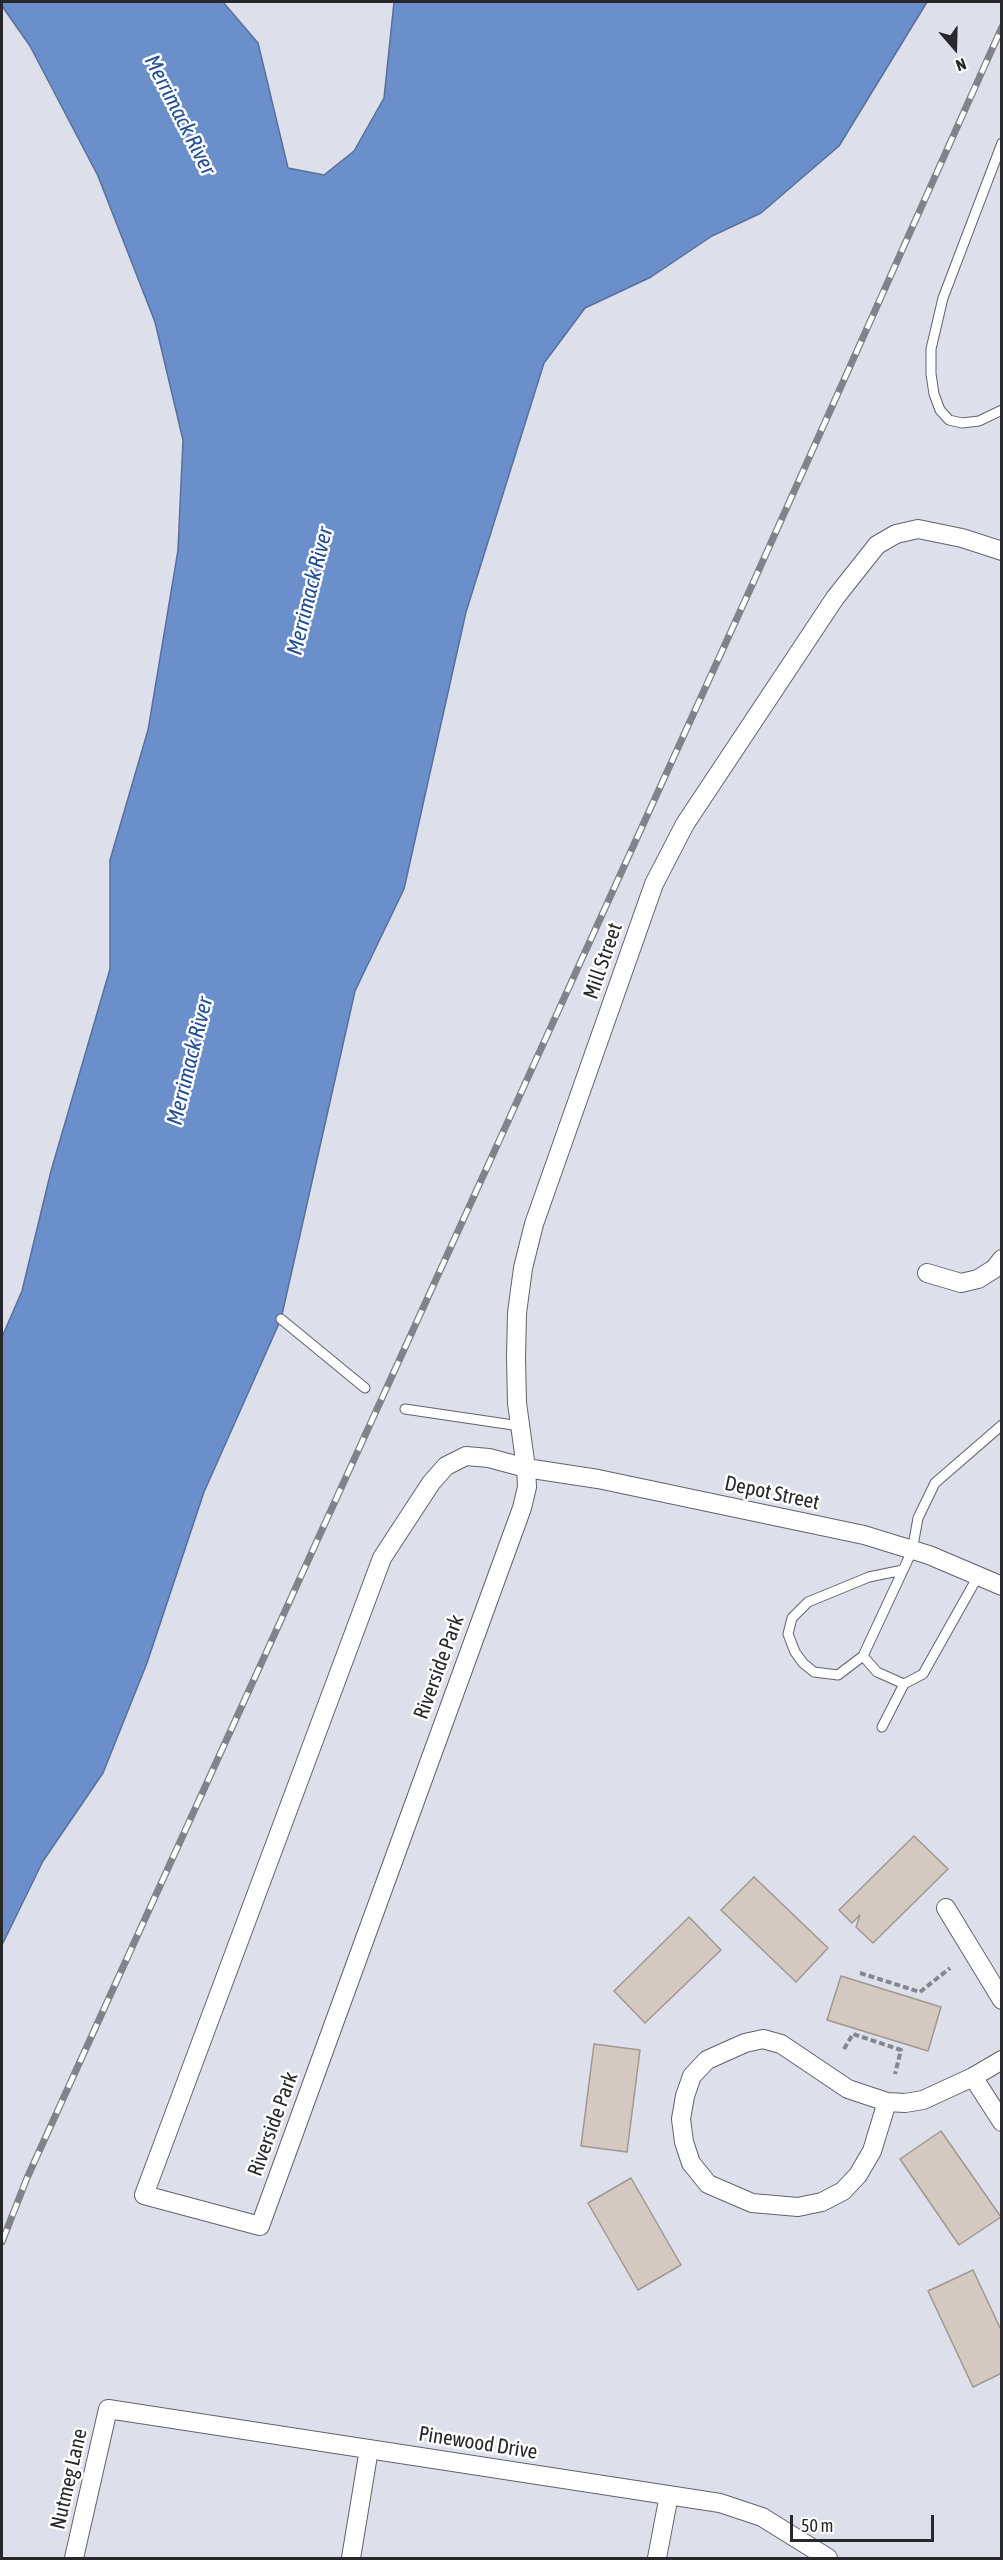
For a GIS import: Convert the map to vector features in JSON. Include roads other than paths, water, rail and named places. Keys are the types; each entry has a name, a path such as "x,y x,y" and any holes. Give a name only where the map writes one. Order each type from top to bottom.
{"street":[{"name":"Mill Street","path":"526,1468 520,1426 516,1358 517,1313 523,1268 534,1224 654,884 685,824 835,598 877,545 896,534 918,530 962,538 1002,551"},
{"path":"927,1273 961,1283 978,1279 994,1269 1002,1258"},
{"name":"Riverside Park","path":"466,1456 489,1458 526,1468 527,1487 522,1508 260,2226 144,2195 382,1558 431,1483 446,1466 466,1456"},
{"name":"Depot Street","path":"526,1468 598,1479 864,1535 929,1556 977,1578 1002,1586"},
{"path":"946,1908 1002,2000"},
{"path":"887,2102 872,2151 858,2175 843,2191 822,2202 798,2207 774,2207 752,2203 708,2184 691,2163 684,2142 681,2119 685,2096 692,2076 706,2060 745,2043 763,2040 781,2044 848,2089 887,2102 924,2100 973,2077 1002,2060"},
{"path":"973,2077 1002,2122"},
{"name":"Pinewood Drive","path":"108,2409 669,2495 743,2509 762,2517 828,2559"},
{"name":"Nutmeg Lane","path":"74,2559 108,2409"},
{"path":"351,2559 369,2449"},
{"path":"657,2559 669,2495"}],"lane":[{"path":"1002,143 943,298 931,349 934,394 940,410 949,420 962,423 978,421 1002,410"},
{"path":"281,1319 364,1388"},
{"path":"405,1409 520,1426"},
{"path":"903,1570 869,1578 808,1602 792,1618 788,1634 803,1664 814,1672 838,1675 862,1656 903,1570 912,1551 918,1518 935,1483 1002,1425"},
{"path":"882,1727 904,1684 923,1674 977,1578"},
{"path":"862,1656 877,1672 904,1684"}],"water":[{"name":"Merrimack River","path":"2,2 223,2 258,43 288,168 324,175 354,151 384,98 394,2 927,2 839,146 761,213 712,236 651,277 585,308 544,363 466,612 404,889 355,991 281,1319 204,1492 147,1663 103,1773 43,1861 2,1945 2,1337 22,1291 51,1171 110,969 110,860 148,730 178,550 183,440 155,322 98,176 30,46 2,6"}],"railway":[{"path":"2,2242 27,2178 753,583 1002,27"}]}
